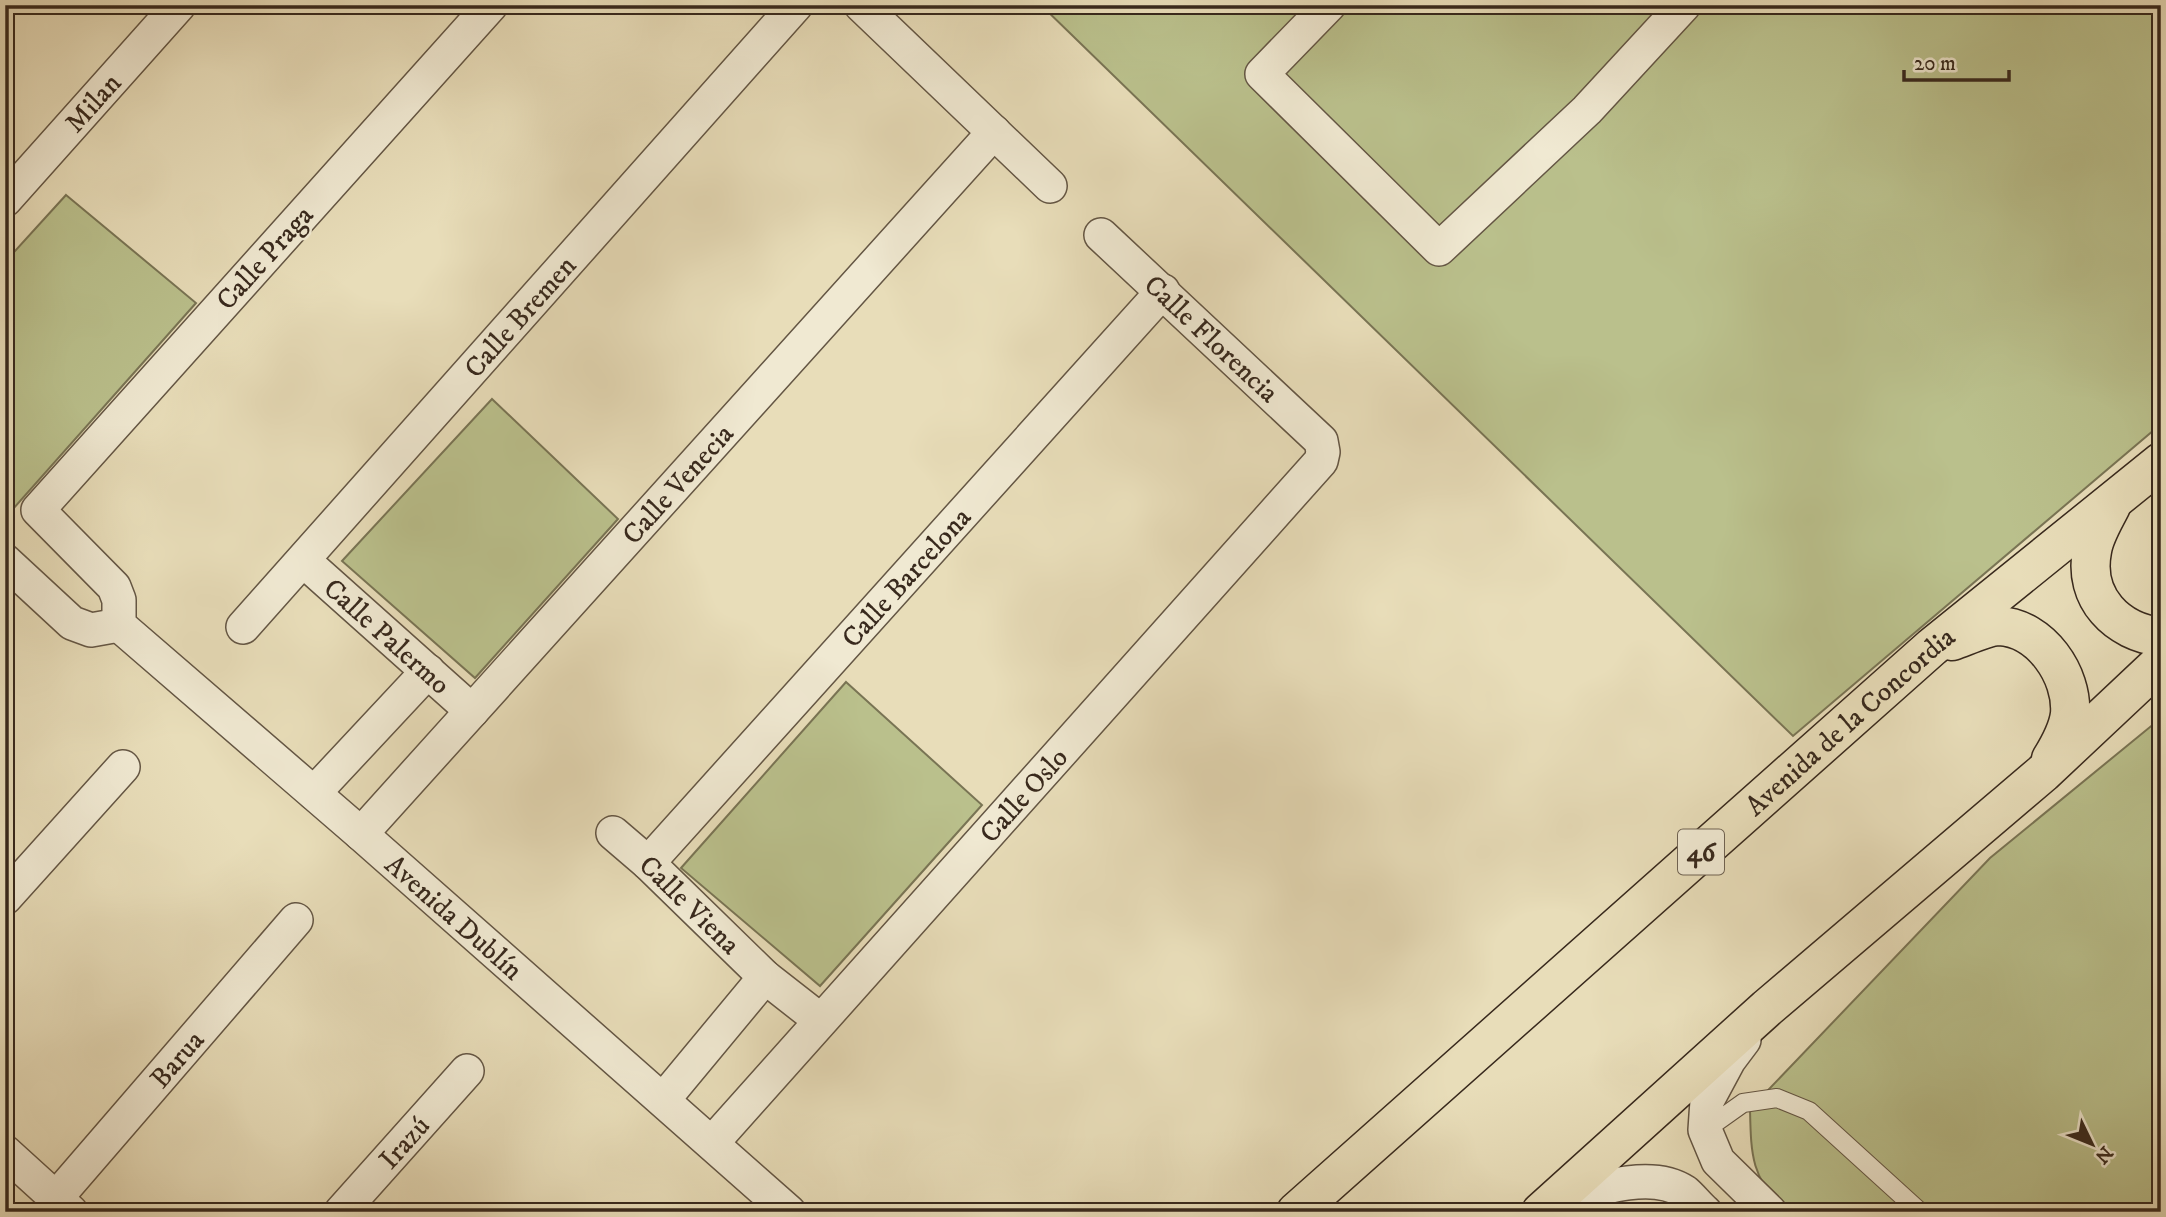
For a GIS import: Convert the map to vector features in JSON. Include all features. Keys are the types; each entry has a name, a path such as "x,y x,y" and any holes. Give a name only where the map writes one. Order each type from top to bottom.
{"main road":[{"name":"Avenida de la Concordia","path":"1296,1212 1932,648 2161,462"},
{"path":"2113,500 2092,551 2091,578 2100,603 2118,623 2141,635 2161,637"},
{"path":"1932,648 1998,626 2028,635 2052,655 2067,684 2070,715 2060,745 2043,773"},
{"path":"1546,1207 1767,1008 2043,773 2161,662"}],"street":[{"name":"Milan","path":"5,200 179,5"},
{"name":"Calle Praga","path":"119,625 119,600 114,587 38,510 491,5"},
{"name":"Calle Bremen","path":"243,627 796,5"},
{"path":"861,5 1050,186"},
{"path":"1329,5 1262,74 1439,249 1587,110 1684,5"},
{"name":"Calle Venecia","path":"361,834 994,132"},
{"name":"Calle Florencia","path":"1101,235 1321,442"},
{"name":"Calle Barcelona","path":"648,863 1163,291"},
{"name":"Calle Oslo","path":"712,1143 1321,461 1321,442"},
{"path":"5,561 72,623 91,630 119,625"},
{"name":"Calle Palermo","path":"304,561 472,711"},
{"name":"Avenida Dublín","path":"119,625 361,834 789,1212"},
{"path":"314,793 428,671"},
{"path":"5,898 122,767"},
{"name":"Calle Viena","path":"613,833 648,863 765,977 820,1020"},
{"name":"Barua","path":"64,1205 296,920"},
{"path":"663,1100 765,977"},
{"path":"1767,1008 1729,1060 1707,1101 1705,1130 1717,1161 1770,1212"},
{"name":"Irazú","path":"341,1212 467,1071"},
{"path":"5,1152 64,1205"},
{"path":"1546,1207 1605,1188 1652,1180 1684,1192 1705,1212"}],"lane":[{"path":"1705,1130 1743,1103 1777,1098 1809,1111 1920,1212"}],"green space":[{"path":"1041,5 2161,5 2161,424 1793,736"},
{"path":"66,195 196,303 5,518 5,262"},
{"path":"492,399 618,519 475,678 342,561"},
{"path":"846,682 982,805 820,986 681,868"},
{"path":"2161,718 2161,1212 1786,1212 1774,1200 1759,1177 1751,1140 1750,1109 1990,858"}]}
